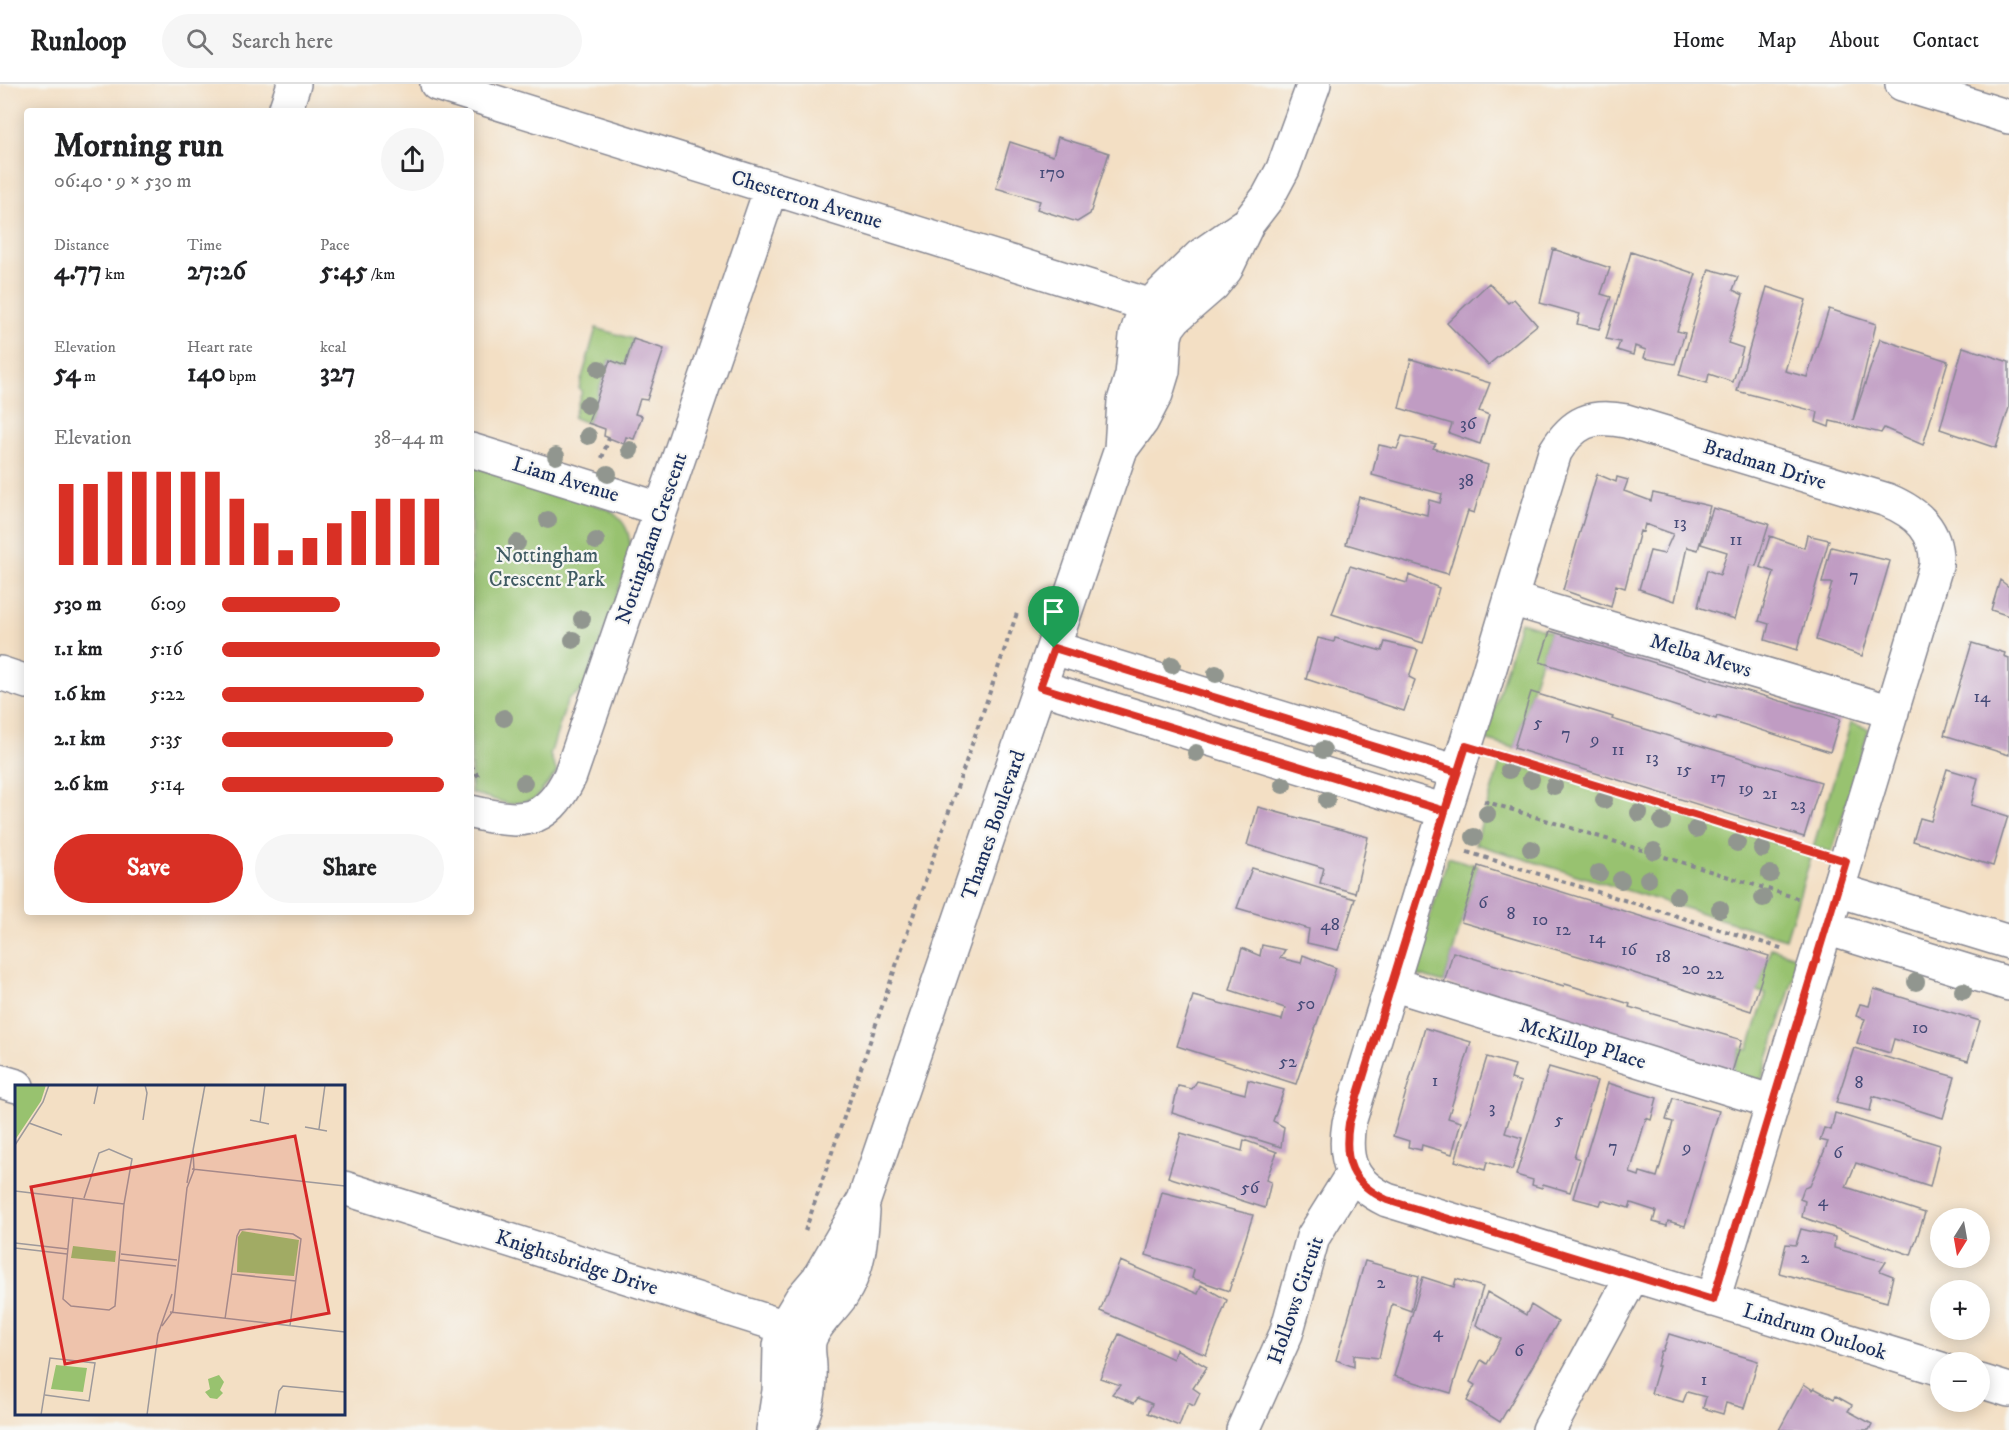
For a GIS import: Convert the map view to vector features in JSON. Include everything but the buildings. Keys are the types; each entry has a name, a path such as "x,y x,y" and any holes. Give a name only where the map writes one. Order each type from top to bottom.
{"street":[{"path":"286,108 294,84"},
{"name":"Chesterton Avenue","path":"437,84 1162,312"},
{"name":"Thames Boulevard","path":"773,1430 779,1391 780,1346 843,1293 854,1272 861,1249 864,1200 1121,449 1142,421 1156,394 1162,371 1168,327 1162,312 1213,285 1226,269 1248,223 1268,197 1283,169 1314,84"},
{"path":"1902,84 2009,117"},
{"name":"Nottingham Crescent","path":"474,813 506,820 520,820 536,816 548,809 559,797 570,776 771,188"},
{"name":"Bradman Drive","path":"1353,1173 1347,1150 1349,1123 1555,452 1563,438 1579,424 1597,418 1611,418 1887,500 1912,513 1930,532 1937,551 1936,566 1713,1300"},
{"name":"Liam Avenue","path":"474,451 660,509"},
{"name":"Melba Mews","path":"1511,599 1892,712"},
{"path":"1054,648 1455,780"},
{"path":"0,673 24,681"},
{"path":"1040,687 1455,780"},
{"path":"1836,897 2009,942"},
{"path":"1836,897 2009,984"},
{"name":"McKillop Place","path":"1392,984 1773,1102"},
{"path":"0,1082 15,1086"},
{"name":"Lindrum Outlook","path":"1353,1173 1373,1193 1387,1200 1930,1366"},
{"name":"Hollows Circuit","path":"1243,1430 1286,1334 1313,1237 1353,1173"},
{"name":"Knightsbridge Drive","path":"345,1188 797,1331"},
{"path":"1549,1430 1633,1275"},
{"path":"796,1430 804,1415 810,1393 808,1347 797,1331"},
{"path":"1990,1384 2009,1390"}],"path":[{"path":"600,465 609,438"},
{"path":"804,1233 1017,610"},
{"path":"1455,780 1836,897"},
{"path":"1455,780 1836,897"},
{"path":"1435,843 1785,949"}],"green space":[{"path":"596,328 633,339 625,366 609,360 588,423 573,418 582,391 579,388"},
{"name":"Nottingham Crescent Park","path":"474,466 608,509 623,523 631,547 631,555 583,690 568,699 550,755 557,772 534,800 509,804 474,794"},
{"path":"1520,622 1550,631 1514,748 1485,740"},
{"path":"1851,723 1869,729 1832,852 1813,847"},
{"path":"1501,760 1812,854 1786,939 1475,844"},
{"path":"1448,857 1478,866 1444,983 1413,974"},
{"path":"1771,948 1800,958 1761,1081 1732,1072 1740,1048 1748,1050 1766,994 1757,991"}],"route":[{"path":"1054,648 1040,687 1445,811 1466,746 1846,861 1713,1300 1387,1200 1362,1185 1353,1173 1347,1150 1349,1123 1419,900 1435,843 1445,811 1457,772 1054,648"}]}
